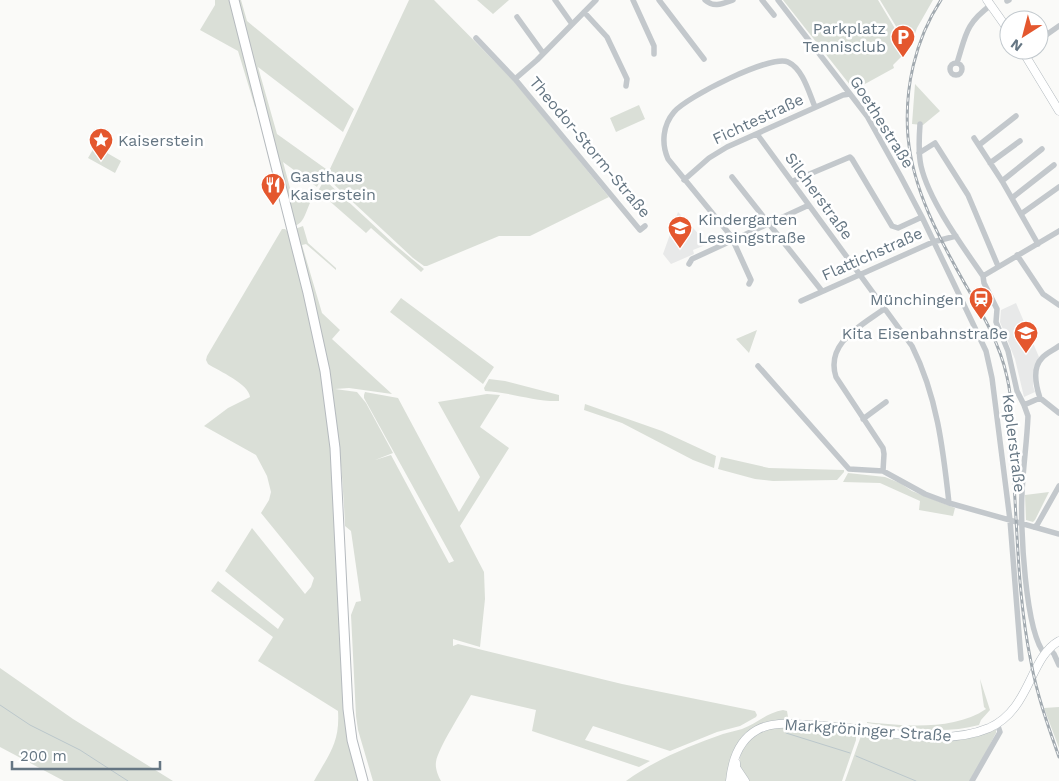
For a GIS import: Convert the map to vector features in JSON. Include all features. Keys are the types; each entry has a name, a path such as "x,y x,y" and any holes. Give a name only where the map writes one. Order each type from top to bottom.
{"main road":[{"path":"234,0 308,293 325,371 335,448 348,709 352,740 363,781"}],"street":[{"path":"555,0 572,24"},
{"path":"476,38 515,79 596,0"},
{"path":"633,0 654,46 654,54"},
{"path":"659,0 704,59"},
{"path":"705,0 718,6 732,0"},
{"path":"762,0 774,15"},
{"name":"Goethestraße","path":"778,0 871,124 922,217 933,242"},
{"path":"957,63 968,28 989,3 999,17"},
{"path":"584,12 607,37 627,79 626,86"},
{"path":"516,16 543,53"},
{"path":"749,284 751,280 734,240 668,159 664,150 664,132 674,112 694,96 767,63 783,60 789,62 796,69 816,107"},
{"path":"1030,60 1059,111"},
{"name":"Theodor-Storm-Straße","path":"515,79 640,230 645,226"},
{"name":"Fichtestraße","path":"684,180 709,158 727,146 843,95 850,94"},
{"path":"979,145 1016,116"},
{"path":"920,124 921,168 930,191 956,236 984,276 984,283 997,309 996,322 1008,351 1017,391 1028,416 1022,492 1022,524 1030,614 1038,643 1054,654 1059,665"},
{"name":"Silcherstraße","path":"757,134 912,346 928,380 937,416 945,462 949,503"},
{"path":"974,138 1002,181 1038,244"},
{"path":"990,164 1020,140"},
{"path":"920,153 935,143 968,195 998,266"},
{"path":"1002,181 1042,150"},
{"path":"793,181 850,157 892,226 898,228 922,217"},
{"path":"1012,198 1054,165"},
{"path":"732,177 822,291"},
{"path":"1021,214 1059,187"},
{"path":"689,264 692,259 809,205"},
{"path":"984,276 1059,231"},
{"name":"Flattichstraße","path":"801,301 933,242 956,236"},
{"name":"Keplerstraße","path":"933,242 986,351 994,392 1010,520 1022,659"},
{"path":"1017,255 1043,294 1059,305"},
{"path":"883,471 884,450 862,419 834,371 835,355 838,347 849,334 884,309"},
{"path":"1059,346 1042,358 1038,364 1036,385 1040,398 1059,413"},
{"path":"758,366 849,469 883,471 925,494 949,503 1059,534"},
{"path":"1024,405 1040,398"},
{"path":"862,419 886,402"},
{"path":"1034,527 1056,494 1059,486"},
{"path":"1047,651 1059,641"},
{"name":"Markgröninger Straße","path":"730,781 741,744 758,729 773,724 816,725 900,734 949,736 972,734 997,723 1020,702 1047,651"},
{"path":"972,781 1000,732 997,723"},
{"path":"736,756 736,781"},
{"path":"737,769 745,781"}],"shaded area":[{"path":"215,0 230,0 257,105 255,107 238,51 200,30 215,5"},
{"path":"238,0 241,0 247,21 354,109 343,132 258,67 277,134 326,169 317,187 283,162 290,188 310,203 300,223 294,226"},
{"path":"409,0 434,0 514,81 609,197 530,236 499,236 424,266 327,178"},
{"path":"477,0 509,0 493,14"},
{"path":"783,0 878,0 906,47 900,50 903,55 893,65 894,68 854,90"},
{"path":"880,0 933,0 917,28 911,44 908,46"},
{"path":"915,84 940,111 923,125 912,124"},
{"path":"639,105 645,119 616,132 610,118"},
{"path":"95,146 121,161 115,173 88,158"},
{"path":"326,181 424,269 421,272 371,228 366,233 318,191"},
{"path":"678,212 708,244 693,250 694,254 671,264 663,254"},
{"path":"303,226 308,243 336,268 336,270 306,244 302,245 322,313 340,330 332,339 392,394 349,388 335,389 357,392 366,403 393,453 375,460 391,455 449,563 454,561 364,395 365,392 398,398 459,512 480,477 438,402 487,394 500,395 480,427 509,448 460,526 484,572 485,599 480,647 453,639 453,646 458,644 622,684 755,711 756,717 740,726 717,732 670,751 593,726 585,740 650,761 639,767 532,731 536,710 471,695 438,756 436,767 441,781 373,781 358,730 356,716 351,615 356,602 361,601 351,531 345,526 337,423 332,389 320,329 295,229"},
{"path":"282,229 289,233 318,350 329,419 327,427 330,428 343,684 359,781 314,781 335,740 338,711 258,661 273,637 211,591 218,581 278,629 284,619 225,571 252,528 305,594 311,587 314,578 261,513 269,500 271,492 267,476 256,455 204,426 228,408 250,397 245,387 208,364 206,360"},
{"path":"401,298 494,367 483,384 390,312"},
{"path":"1016,303 1039,357 1034,369 1033,386 1035,392 1024,397 1015,359 1000,322 1001,310"},
{"path":"757,330 749,353 736,339"},
{"path":"489,379 505,381 559,395 559,401 485,391 484,388"},
{"path":"585,404 662,431 716,456 714,468 693,460 622,423 584,410"},
{"path":"721,457 769,468 844,470 844,472 837,480 773,481 755,479 718,469"},
{"path":"848,473 885,477 900,483 912,491 955,508 953,516 919,510 920,501 880,483 843,482"},
{"path":"1049,492 1035,520 1033,522 1026,520 1025,495"},
{"path":"0,668 73,719 173,781 64,781 0,747"},
{"path":"980,679 990,710 979,725 952,730 937,730 867,723 896,725 944,724 973,716 986,709 984,707"},
{"path":"1059,707 1059,748 1044,708"},
{"path":"783,710 787,711 788,717 785,720 755,728 748,732 738,743 726,781 626,781 649,766 673,754 725,733 742,729 772,713"},
{"path":"790,726 856,733 856,740 842,781 749,781 746,779 740,766 740,761 743,749 749,740 763,731"},
{"path":"996,729 996,733 971,781 845,781 863,732 914,738 947,739 980,735"}],"waterway":[{"path":"0,705 30,725 80,750 128,781"},
{"path":"786,733 850,753"},
{"path":"856,756 916,781"}],"railway":[{"path":"941,0 924,32 913,66 907,119 911,157 921,195 946,249 990,329 1007,377 1012,407 1017,541 1024,622 1036,686 1059,757"}],"place":[{"name":"Parkplatz Tennisclub","path":"903,58"},
{"name":"Kaiserstein","path":"101,161"},
{"name":"Gasthaus Kaiserstein","path":"273,206"},
{"name":"Kindergarten Lessingstraße","path":"680,249"},
{"name":"Münchingen","path":"981,320"},
{"name":"Kita Eisenbahnstraße","path":"1026,354"}]}
